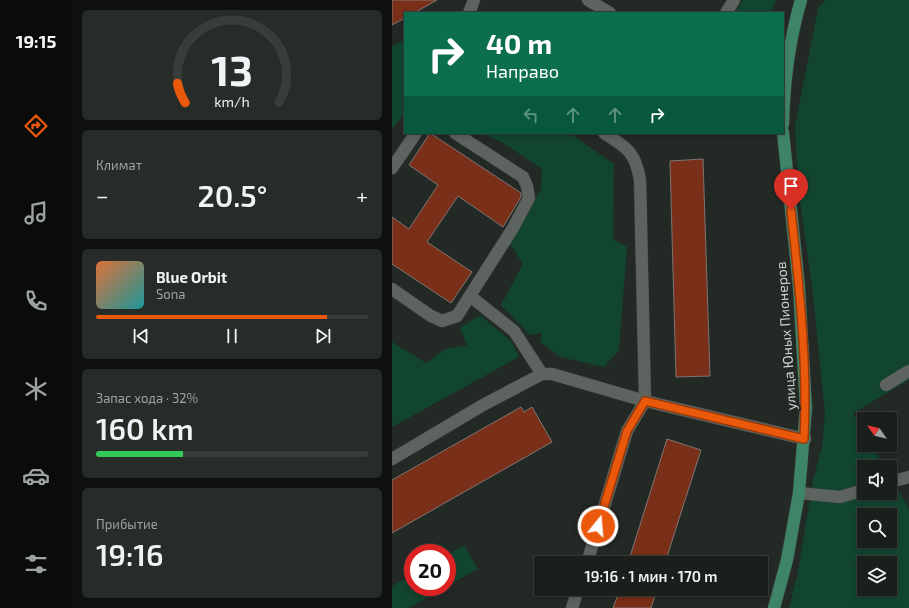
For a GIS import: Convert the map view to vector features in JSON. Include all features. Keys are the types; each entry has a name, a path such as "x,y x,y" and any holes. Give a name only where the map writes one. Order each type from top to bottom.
{"main road":[{"path":"784,81 788,52 801,0"},
{"name":"улица Юных Пионеров","path":"774,608 787,560 799,493 806,408 799,287 783,134"}],"street":[{"path":"469,12 474,0"},
{"path":"588,0 608,12"},
{"path":"727,12 734,0"},
{"path":"392,168 415,134"},
{"path":"392,289 431,316 442,321 457,316 514,228 528,198 528,192 523,176 457,134"},
{"path":"589,556 627,431 645,401 640,180 638,169 630,150 606,134"},
{"path":"470,296 514,331 542,374"},
{"path":"886,385 909,371"},
{"path":"392,459 483,405 542,374 552,374 570,378 645,401 804,439"},
{"path":"897,480 909,476"},
{"path":"799,493 840,497 857,492"},
{"path":"572,608 576,596"}],"green space":[{"path":"743,0 776,0 771,12 736,12"},
{"path":"825,0 909,0 909,380 853,413 857,420 857,452 876,452 880,460 857,460 857,500 897,500 897,489 909,509 909,608 789,608 798,572 813,480 822,446 825,413 812,287 799,194 795,126 818,8"},
{"path":"404,40 404,114 392,129 392,47"},
{"path":"482,134 570,134 614,164 613,239 627,247 619,350 604,367 560,357 540,342 542,333 530,335 501,305 523,264 510,244 541,189 542,169 500,141"},
{"path":"480,315 512,342 519,357 392,427 392,342 426,363 445,349 467,345 460,328"},
{"path":"464,545 478,569 456,581 456,550"},
{"path":"404,579 404,596 430,596 409,608 392,608 392,586"}],"building":[{"path":"392,0 437,0 416,12 404,12 404,19 392,25"},
{"path":"429,134 432,134 521,193 521,197 503,227 458,196 427,242 472,272 451,303 392,264 392,217 409,229 438,185 409,165"},
{"path":"703,159 710,376 676,377 670,161"},
{"path":"521,407 524,412 532,407 552,442 392,533 392,480"},
{"path":"667,439 701,450 667,556 630,556"},
{"path":"617,596 655,596 651,608 613,608"}],"route":[{"path":"598,526 627,431 645,401 804,439 806,408 800,302 791,210"}]}
